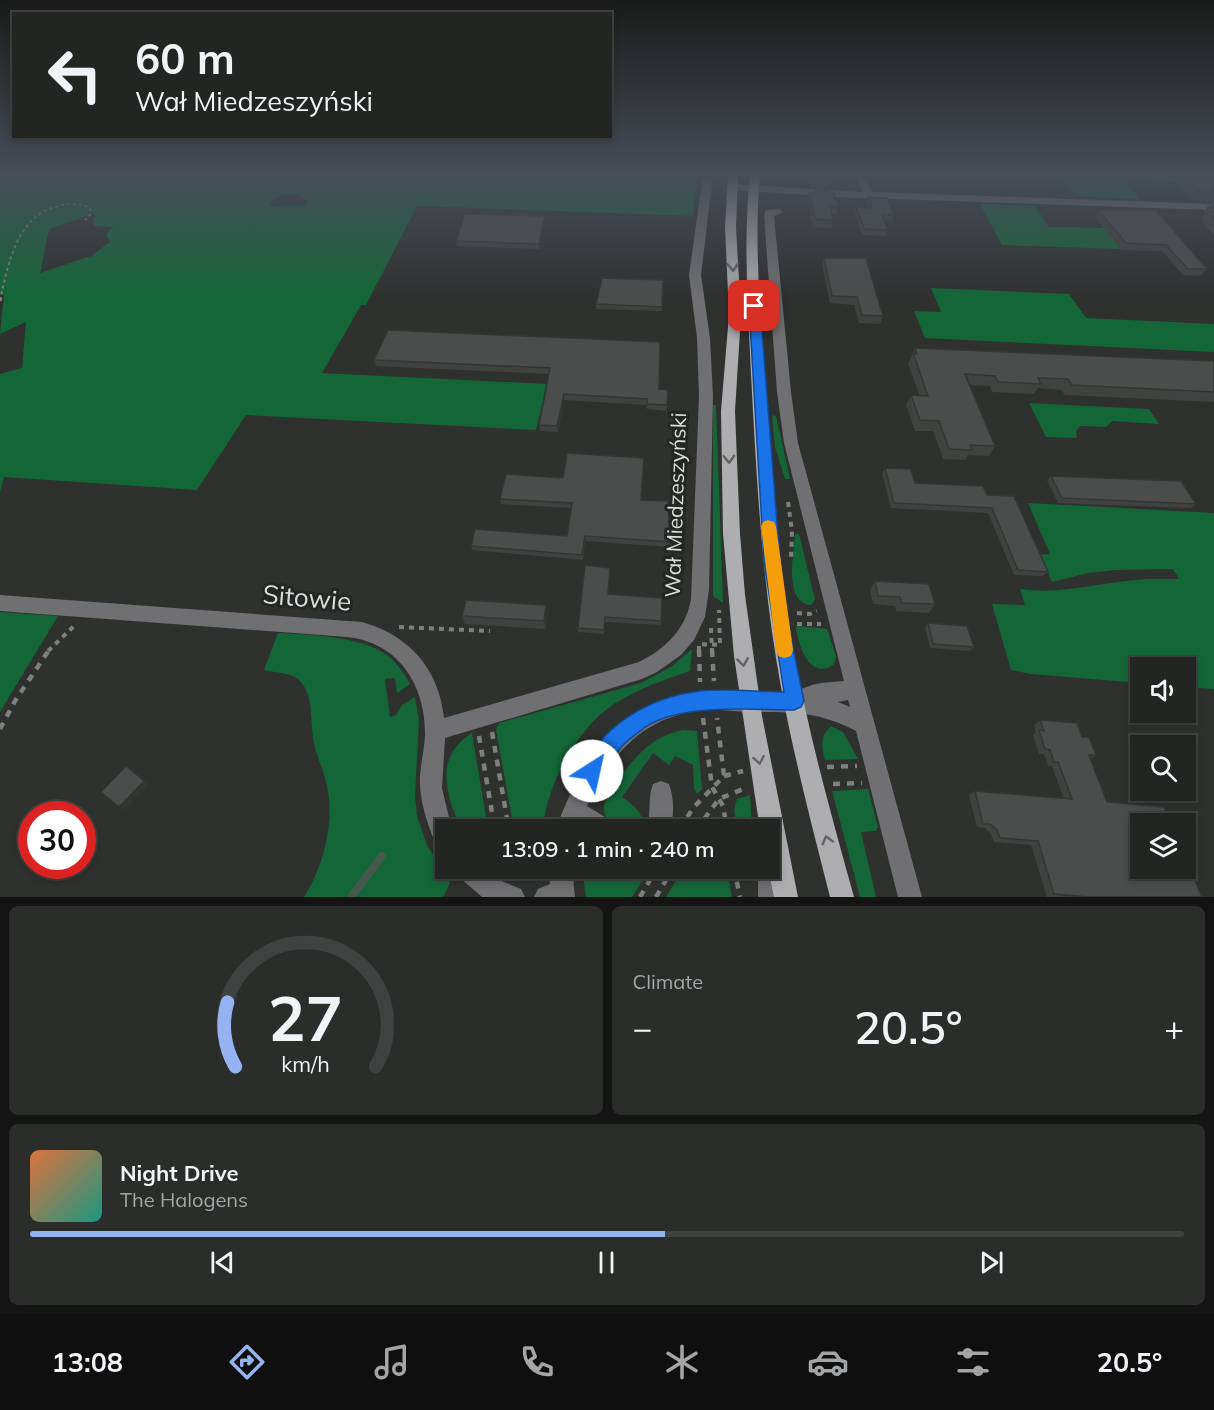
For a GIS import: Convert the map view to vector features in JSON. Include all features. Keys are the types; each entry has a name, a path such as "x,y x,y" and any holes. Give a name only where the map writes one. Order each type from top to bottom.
{"main road":[{"path":"730,217 735,317 728,400 730,498 738,611 749,702 770,819"},
{"path":"752,217 751,245 767,512 780,624 794,701 842,897"},
{"path":"780,868 786,897"}],"street":[{"name":"Wał Miedzeszyński","path":"435,731 656,664 679,643 695,618 704,499 704,334 696,295 695,264 702,217"},
{"path":"768,217 787,420 910,897"},
{"name":"Sitowie","path":"0,603 365,632 390,641 408,656 424,676 432,699 435,731 431,770 432,798 436,819"},
{"path":"794,701 815,694 856,690"},
{"path":"570,819 598,760 615,739 638,720 654,712 700,700 794,701 839,710 866,725"},
{"path":"661,792 662,819"},
{"path":"478,879 486,887 513,897"},
{"path":"557,896 559,879"},
{"path":"770,879 770,897"}],"path":[{"path":"0,301 4,281 15,253 30,220 35,217"},
{"path":"85,220 88,217"},
{"path":"788,495 792,531 791,562"},
{"path":"794,603 795,613"},
{"path":"0,729 15,701 48,651 91,609"},
{"path":"699,671 699,644 720,645 719,610"},
{"path":"710,620 715,701 724,776"},
{"path":"365,632 388,627 490,632"},
{"path":"483,717 494,819"},
{"path":"483,717 506,819"},
{"path":"704,732 712,787 723,806 725,819"},
{"path":"809,767 876,765"},
{"path":"686,819 693,808 724,776 741,771 761,770"},
{"path":"704,819 719,799 743,789"},
{"path":"640,897 651,879"},
{"path":"656,897 667,879"},
{"path":"736,879 740,897"}],"green space":[{"path":"0,217 84,217 49,229 40,273 91,256 110,242 106,234 113,227 94,226 93,219 97,217 411,217 366,305 361,305 322,373 547,384 536,430 246,415 197,490 4,477 0,492 0,374 22,368 26,322 0,334 4,295 0,294"},
{"path":"987,217 1042,217 1049,227 1104,228 1121,249 1002,245"},
{"path":"931,288 1069,294 1086,318 1214,324 1214,352 925,338 914,311 941,312"},
{"path":"1029,403 1149,409 1159,424 1112,421 1106,427 1080,426 1076,431 1077,438 1046,437"},
{"path":"713,405 716,405 723,603 713,596"},
{"path":"772,415 776,416 790,479 785,479 775,447"},
{"path":"1028,503 1214,513 1214,689 1196,688 1196,657 1130,657 1130,682 1031,674 1011,670 992,604 1025,605 1020,589 1049,591 1141,579 1179,579 1173,569 1116,570 1088,573 1052,582 1039,555 1050,554"},
{"path":"795,534 799,534 815,600 811,605 802,602 793,586 792,564"},
{"path":"0,612 58,616 0,712"},
{"path":"796,627 827,629 836,656 834,664 826,668 812,665 799,643"},
{"path":"278,633 350,640 376,649 387,655 397,665 410,684 397,693 395,678 385,679 390,717 396,715 402,705 415,697 419,720 415,796 417,816 427,845 435,858 435,879 448,879 450,883 443,897 304,897 317,871 326,841 330,811 329,796 315,747 311,707 306,690 295,677 264,670"},
{"path":"692,649 690,671 651,685 600,714 566,759 550,795 544,819 512,819 496,730 499,723 641,683 671,667"},
{"path":"831,726 843,732 858,759 825,760 822,742"},
{"path":"683,730 697,731 702,789 697,794 694,788 693,765 675,756 669,765 653,753 622,797 634,807 642,819 607,819 604,807 607,799 634,760 651,744 671,733"},
{"path":"472,733 486,819 457,819 451,803 446,777 447,765 460,743"},
{"path":"868,789 878,827 876,831 861,832 876,897 860,897 832,791"},
{"path":"750,795 751,819 735,819 734,810 737,799"},
{"path":"584,879 644,879 632,897 586,897"},
{"path":"677,879 729,879 732,897 666,897"}],"building":[{"path":"464,217 545,217 539,244 456,241"},
{"path":"815,217 832,217 833,220 815,219"},
{"path":"860,217 883,217 888,230 864,229"},
{"path":"1104,217 1162,217 1207,269 1188,269 1166,245 1126,243"},
{"path":"824,258 866,258 883,316 862,315 857,297 832,296"},
{"path":"602,278 663,280 662,307 596,304"},
{"path":"388,330 660,342 659,389 668,390 667,405 647,404 647,399 564,394 557,426 539,425 550,368 374,360"},
{"path":"915,348 1214,361 1214,392 1072,385 1068,379 1038,378 1041,384 998,382 995,376 965,374 995,446 970,445 972,450 949,449 939,421 920,420 911,395 928,396 913,353 917,354"},
{"path":"567,453 644,458 641,500 668,501 670,542 585,536 582,555 471,546 475,529 567,536 572,503 500,499 506,474 563,478"},
{"path":"885,468 911,469 915,483 983,486 987,495 1014,496 1048,572 1018,570 992,508 894,503"},
{"path":"1051,476 1181,481 1196,504 1062,498"},
{"path":"585,565 610,568 608,594 662,598 661,621 605,617 604,630 578,628"},
{"path":"875,581 929,584 935,604 902,603 900,597 878,596"},
{"path":"466,600 546,605 544,621 462,616"},
{"path":"928,623 967,626 974,647 933,644"},
{"path":"1040,720 1077,723 1082,737 1089,737 1096,755 1089,755 1107,802 1164,807 1166,813 1130,813 1130,879 1194,879 1202,897 1088,897 1054,894 1038,841 1000,838 997,830 990,824 983,824 975,791 1072,799 1058,762 1054,762 1050,750 1045,749 1039,730 1044,731"},
{"path":"126,766 144,781 119,807 101,792"}],"waterway":[{"path":"351,897 382,856"}],"slow traffic":[{"path":"768,526 784,650"}],"route":[{"path":"592,771 615,739 638,720 654,712 700,700 794,701 780,624 767,512 754,306"}]}
